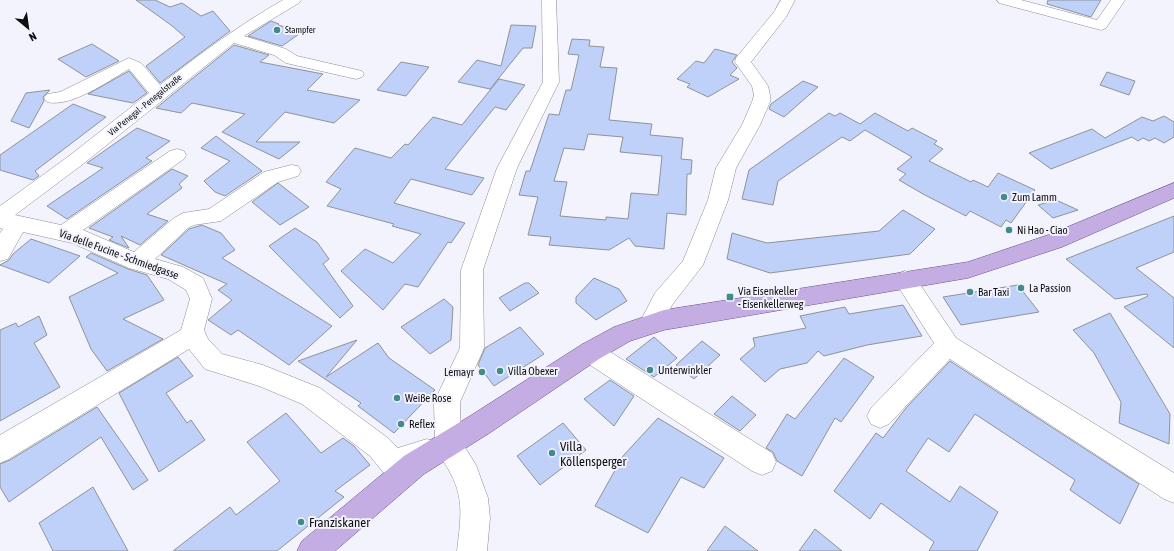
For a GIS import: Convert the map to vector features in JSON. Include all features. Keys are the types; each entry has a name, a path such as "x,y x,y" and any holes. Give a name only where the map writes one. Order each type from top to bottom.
{"main road":[{"path":"312,551 414,465 448,445 590,352 622,334 651,324 698,314 968,270 1055,242 1174,190"}],"street":[{"name":"Via Penegal - Penegalstraße","path":"0,253 6,220 76,160 218,47 253,23 294,0"},
{"path":"472,551 476,508 469,482 461,462 448,445 446,402 472,348 472,270 507,168 551,82 549,0"},
{"path":"651,324 663,299 692,265 718,200 726,168 751,125 761,102 762,95 760,86 743,62 744,58 781,14 788,0"},
{"path":"1004,0 1101,25 1118,0"},
{"path":"233,38 280,52 292,60 356,74"},
{"path":"53,98 64,97 129,64 135,66 159,94"},
{"path":"64,233 177,155"},
{"path":"137,262 181,223 190,218 214,216 271,177 291,171"},
{"name":"Via delle Fucine - Schmiedgasse","path":"6,220 77,236 137,262 175,273 195,284 201,299 192,331 194,334"},
{"path":"905,280 948,345 1174,489"},
{"path":"0,450 194,334 199,346 214,362 263,376 311,396 379,447 392,463 448,445"},
{"path":"880,416 948,345"},
{"path":"590,352 762,462"}],"building":[{"path":"136,0 155,0 170,7 182,3 201,16 213,11 230,31 160,83 146,66 185,37"},
{"path":"1048,0 1101,0 1091,17 1047,4"},
{"name":"Stampfer","path":"271,21 279,24 278,25 302,32 282,46 248,36"},
{"path":"511,25 536,26 532,48 523,48 490,89 458,82 477,60 501,66"},
{"path":"572,39 590,40 589,46 604,47 600,67 617,68 609,120 652,124 650,135 683,138 681,159 692,160 691,174 687,174 686,215 667,213 664,249 635,246 629,238 609,250 549,245 551,237 528,235 538,197 519,195 526,171 530,171 549,114 559,115 566,90 571,90 579,55 568,54","holes":["588,134 623,137 620,152 662,156 658,195 631,193 628,219 606,217 606,220 560,216 567,182 554,181 564,148 584,150"]},
{"path":"92,44 119,61 86,77 58,59"},
{"path":"234,45 269,55 260,62 323,74 307,90 360,100 334,123 285,112 256,142 300,142 279,159 222,132 245,114 192,103 181,113 156,108"},
{"path":"715,49 737,55 732,62 737,68 730,75 739,79 708,97 687,87 690,84 677,79 696,61 704,63"},
{"path":"401,62 429,67 406,96 377,90"},
{"path":"129,71 147,93 133,103 88,94"},
{"path":"1107,72 1135,81 1129,95 1100,85"},
{"path":"499,79 525,85 506,110 495,107 445,169 484,178 472,195 411,179 394,203 465,223 451,243 448,242 418,287 405,284 383,310 341,271 365,249 393,263 421,234 392,226 394,224 327,206 341,189 326,182 355,148 391,158 405,144 408,145 433,117 462,125"},
{"path":"803,81 818,87 784,117 769,109 771,104"},
{"path":"50,90 43,97 44,101 29,128 11,121 26,93"},
{"path":"73,104 106,117 35,171 39,176 33,180 0,170 0,155"},
{"path":"829,113 835,116 840,113 860,124 875,113 908,131 912,128 937,141 934,144 943,149 929,161 971,182 973,180 988,187 998,173 1035,190 1011,223 1006,220 1001,227 970,211 966,216 899,180 906,174 897,169 912,157 865,130 850,141 842,137 778,181 773,205 742,199 749,170"},
{"path":"1164,116 1174,122 1174,137 1164,143 1155,138 1149,141 1143,138 1138,141 1132,137 1051,169 1029,153 1092,129 1105,138 1142,117 1153,121"},
{"path":"137,128 170,141 146,158 152,161 67,219 47,206 103,168 87,163"},
{"path":"216,136 262,171 225,196 215,192 204,181 230,161 201,148"},
{"path":"172,169 188,176 179,184 182,188 147,214 168,221 140,245 121,236 129,248 109,240 113,237 89,228"},
{"path":"278,183 309,207 280,225 252,202"},
{"path":"1056,200 1078,210 1053,218 1038,205"},
{"path":"903,210 935,229 910,254 770,273 727,259 732,233 767,243 879,231"},
{"path":"1174,216 1174,252 1136,268 1174,298 1174,348 1124,307 1148,296 1147,294 1115,299 1066,259"},
{"path":"202,225 221,233 235,250 222,258 332,326 289,365 238,330 231,335 208,320 232,300 218,290 227,284 161,255 189,229"},
{"path":"295,228 317,242 329,259 323,264 353,306 340,318 269,246"},
{"path":"31,239 80,256 49,283 0,265 9,260 13,254"},
{"path":"91,253 128,269 147,275 164,300 123,319 163,339 107,371 91,349 69,297 118,273 86,257"},
{"path":"594,278 619,289 627,301 596,320 576,303 576,297"},
{"path":"525,283 529,283 539,293 510,311 499,298"},
{"path":"1018,285 1039,312 961,325 943,297"},
{"path":"444,299 453,307 451,340 430,354 401,327"},
{"path":"903,305 922,336 867,345 824,356 818,351 807,363 780,369 765,382 740,359 755,346 753,338 806,328 800,316 845,307 849,314"},
{"path":"1110,313 1170,414 1169,444 1119,423 1121,402 1094,353 1073,330"},
{"path":"39,316 47,335 34,343 60,387 0,421 0,330 16,323 18,327"},
{"name":"Villa Obexer","path":"520,327 544,354 494,386 478,365 485,348"},
{"name":"Unterwinkler","path":"654,337 677,358 654,377 626,359"},
{"path":"357,340 326,377 378,343 389,358 435,390 394,433 358,406 361,403 298,361"},
{"path":"702,341 720,355 694,379 676,365"},
{"path":"178,357 193,376 166,393 187,423 191,420 205,440 159,472 119,393"},
{"path":"844,358 874,377 841,422 835,418 802,476 777,461 773,452 766,448 787,414 795,419"},
{"path":"950,361 1139,484 1120,524 1070,490 1075,480 975,414 949,452 928,438 906,471 950,502 960,486 998,512 977,551 929,551 934,542 881,503 870,519 834,491 876,433 883,438 906,408"},
{"path":"610,380 634,396 614,426 584,399"},
{"path":"732,396 756,415 740,431 714,414"},
{"path":"97,407 148,480 133,490 101,437 9,502 0,487 0,464 10,460"},
{"path":"286,413 321,453 343,438 354,446 370,465 335,491 344,497 277,551 173,551 230,507 236,515 280,481 247,442"},
{"path":"658,418 724,458 704,488 681,477 648,533 595,506 623,456"},
{"name":"Villa Köllensperger","path":"563,423 586,450 540,485 517,456"},
{"path":"93,487 128,551 53,551 39,523"},
{"path":"725,526 758,551 707,551"},
{"path":"815,529 842,551 799,551"}],"place":[{"name":"Stampfer","path":"277,30"},
{"name":"Zum Lamm","path":"1004,197"},
{"name":"Ni Hao - Ciao","path":"1009,230"},
{"name":"La Passion","path":"1021,288"},
{"name":"Bar Taxi","path":"970,292"},
{"name":"Via Eisenkeller - Eisenkellerweg","path":"730,297"},
{"name":"Unterwinkler","path":"650,370"},
{"name":"Villa Obexer","path":"500,371"},
{"name":"Lemayr","path":"482,372"},
{"name":"Weiße Rose","path":"397,398"},
{"name":"Reflex","path":"401,424"},
{"name":"Villa Köllensperger","path":"552,453"},
{"name":"Franziskaner","path":"301,522"}]}
